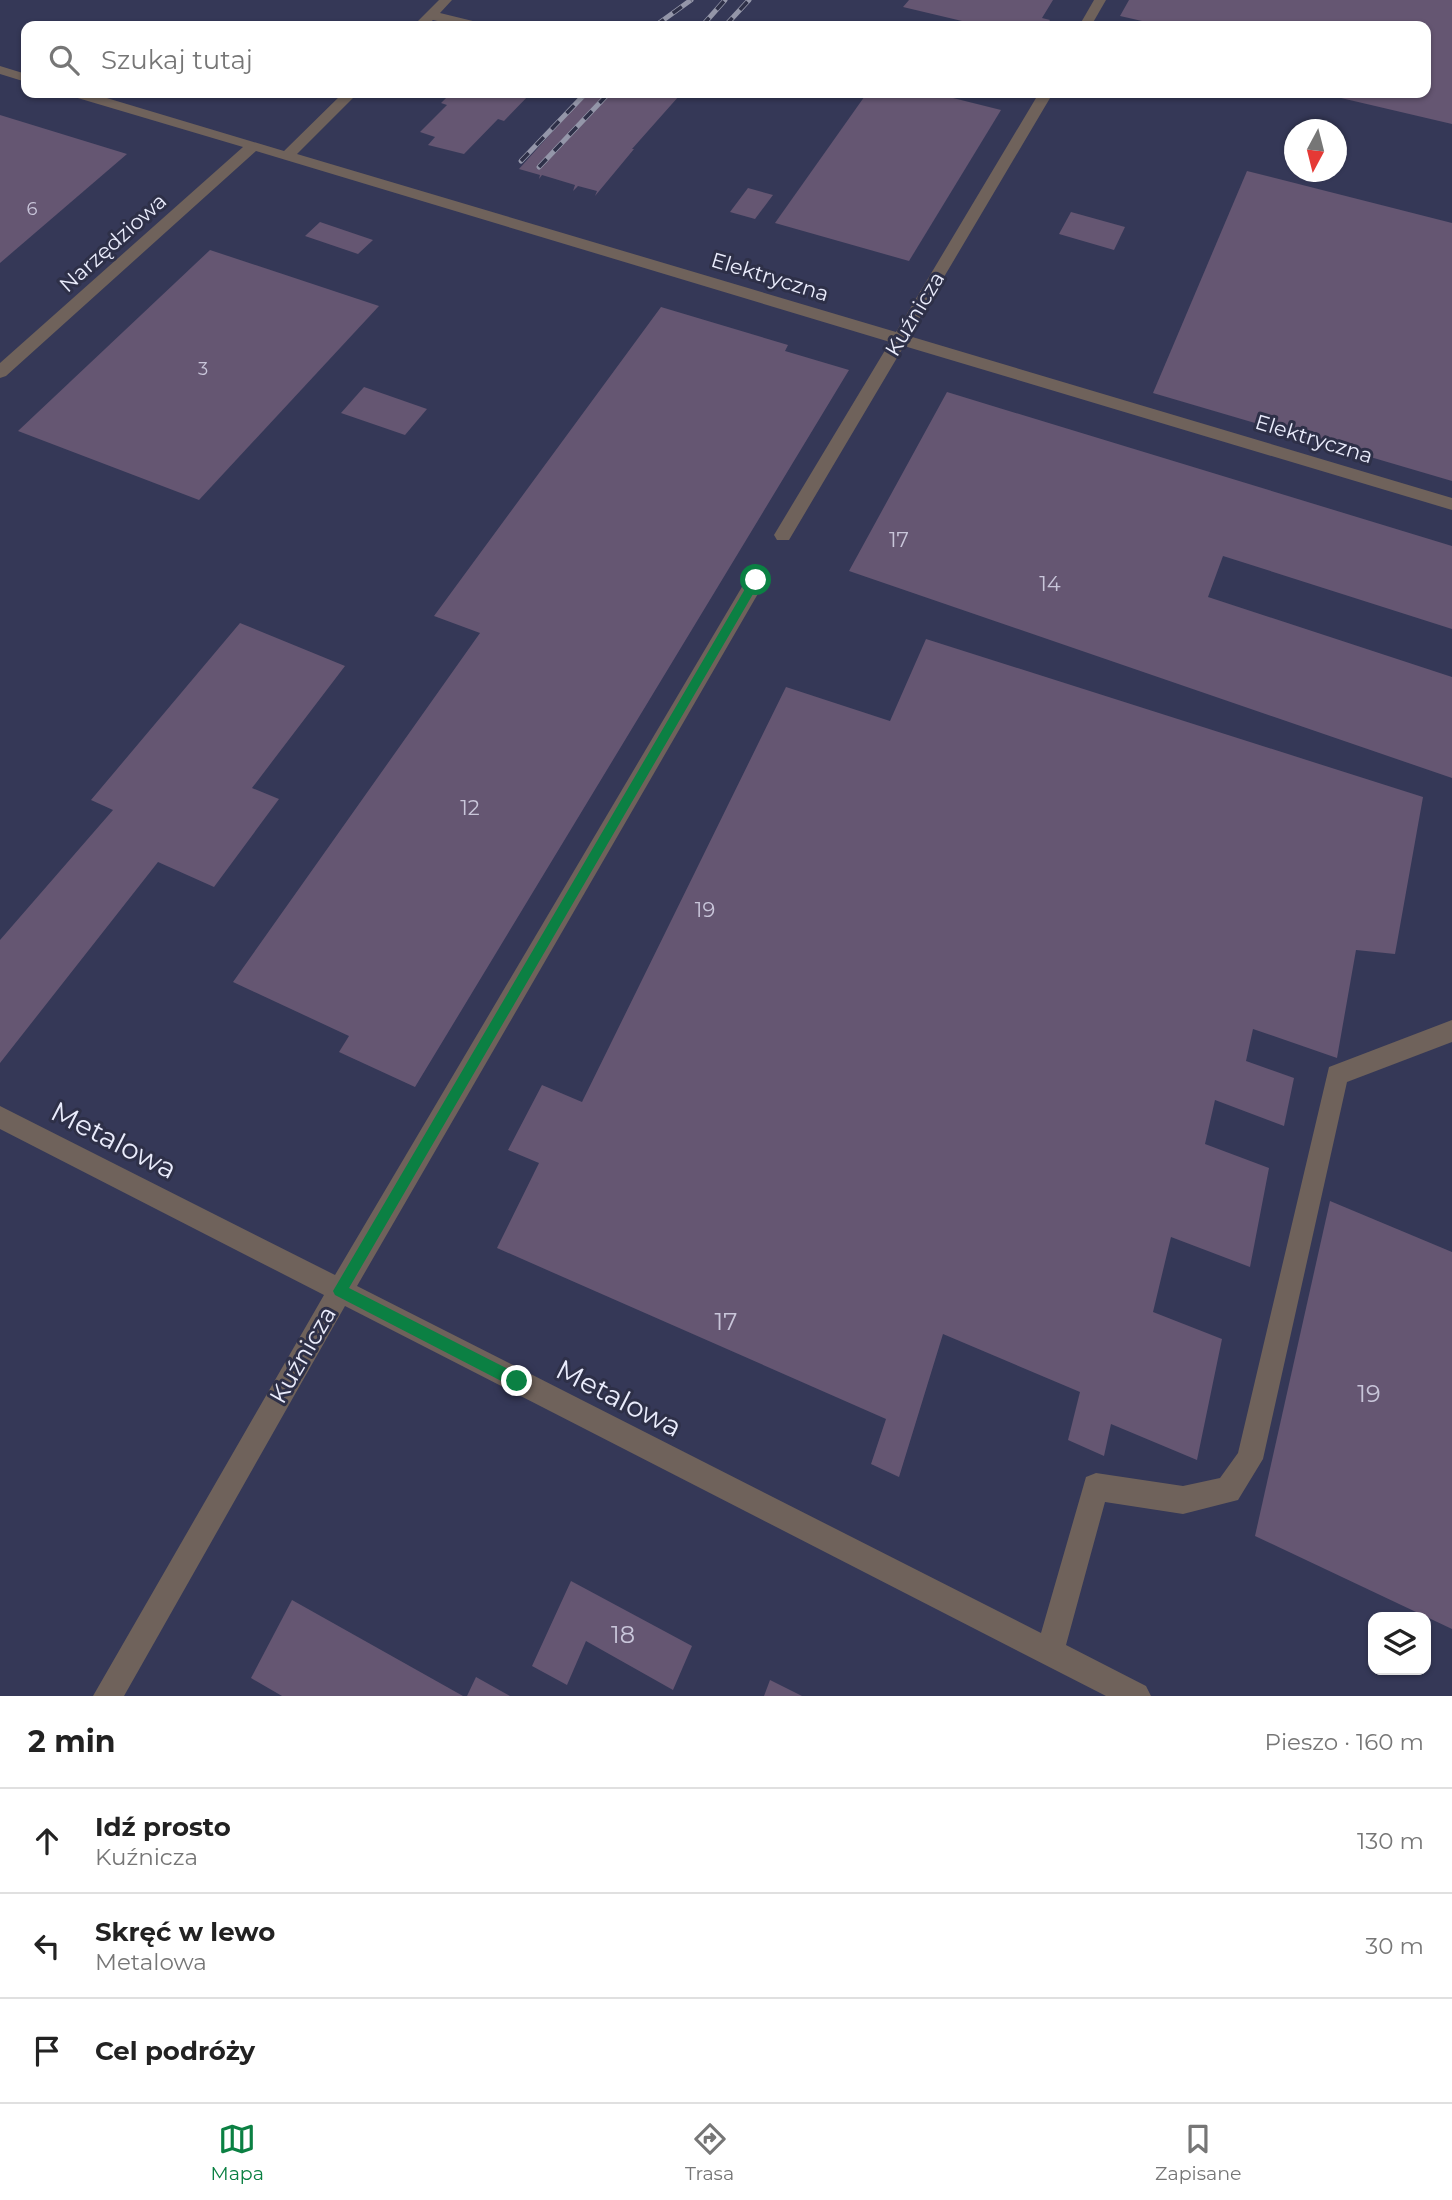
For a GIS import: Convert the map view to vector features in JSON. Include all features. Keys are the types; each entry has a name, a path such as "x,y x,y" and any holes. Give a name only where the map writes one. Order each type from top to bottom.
{"street":[{"path":"424,21 446,0"},
{"path":"1088,21 1100,0"},
{"path":"430,15 455,21"},
{"path":"0,70 21,76"},
{"name":"Elektryczna","path":"93,98 1452,504"},
{"path":"288,155 346,98"},
{"name":"Kuźnicza","path":"783,535 1043,98"},
{"name":"Narzędziowa","path":"0,372 253,146"},
{"name":"Kuźnicza","path":"108,1696 340,1291 756,580"},
{"path":"1050,1652 1096,1486 1183,1500 1228,1490 1250,1459 1336,1075 1452,1031"},
{"name":"Metalowa","path":"0,1117 1136,1696"}],"shaded area":[{"path":"0,0 1452,0 1452,1696 0,1696"}],"building":[{"path":"909,0 1053,0 1042,18 1049,21 962,21 903,7"},
{"path":"1129,0 1452,0 1452,124 1341,98 1431,98 1431,21 1142,21 1120,16"},
{"path":"446,98 526,98 504,121 498,119 464,154 428,145 435,137 420,132 447,105 441,103"},
{"path":"583,98 677,98 595,196 597,191 578,186 573,191 575,185 542,175 539,179 540,175 519,169"},
{"path":"863,98 953,98 1001,110 909,261 775,223"},
{"path":"0,115 127,154 0,263"},
{"path":"1247,171 1452,223 1452,481 1153,393"},
{"path":"748,188 773,195 755,219 730,212"},
{"path":"1071,212 1125,227 1114,250 1059,234"},
{"path":"320,222 373,240 358,254 305,236"},
{"path":"210,250 379,306 199,500 18,431"},
{"path":"661,307 788,345 785,351 849,370 415,1087 339,1052 349,1036 233,982 480,633 434,616"},
{"path":"364,387 427,409 405,435 341,413"},
{"path":"947,392 1452,546 1452,629 1223,556 1208,597 1452,677 1452,778 849,571"},
{"path":"240,623 345,666 252,788 279,799 214,887 158,862 0,1063 0,940 113,810 91,800"},
{"path":"926,639 1423,797 1395,954 1356,950 1337,1058 1253,1029 1246,1061 1294,1078 1284,1126 1215,1100 1205,1144 1269,1168 1250,1267 1171,1237 1153,1312 1222,1339 1197,1460 1111,1424 1104,1456 1068,1440 1080,1392 943,1334 899,1477 871,1464 886,1419 497,1248 539,1163 508,1150 542,1085 582,1102 786,687 890,721"},
{"path":"1330,1201 1452,1252 1452,1629 1431,1619 1431,1612 1416,1612 1255,1536"},
{"path":"571,1581 692,1646 673,1690 586,1641 567,1685 532,1666"},
{"path":"292,1600 463,1696 282,1696 251,1678"},
{"path":"476,1677 510,1696 467,1696"},
{"path":"770,1680 802,1696 764,1696"}],"railway":[{"path":"662,21 691,0"},
{"path":"706,21 725,0"},
{"path":"730,21 749,0"},
{"path":"521,161 581,98"},
{"path":"539,167 604,98"}],"route":[{"path":"517,1381 340,1291 756,580"}]}
